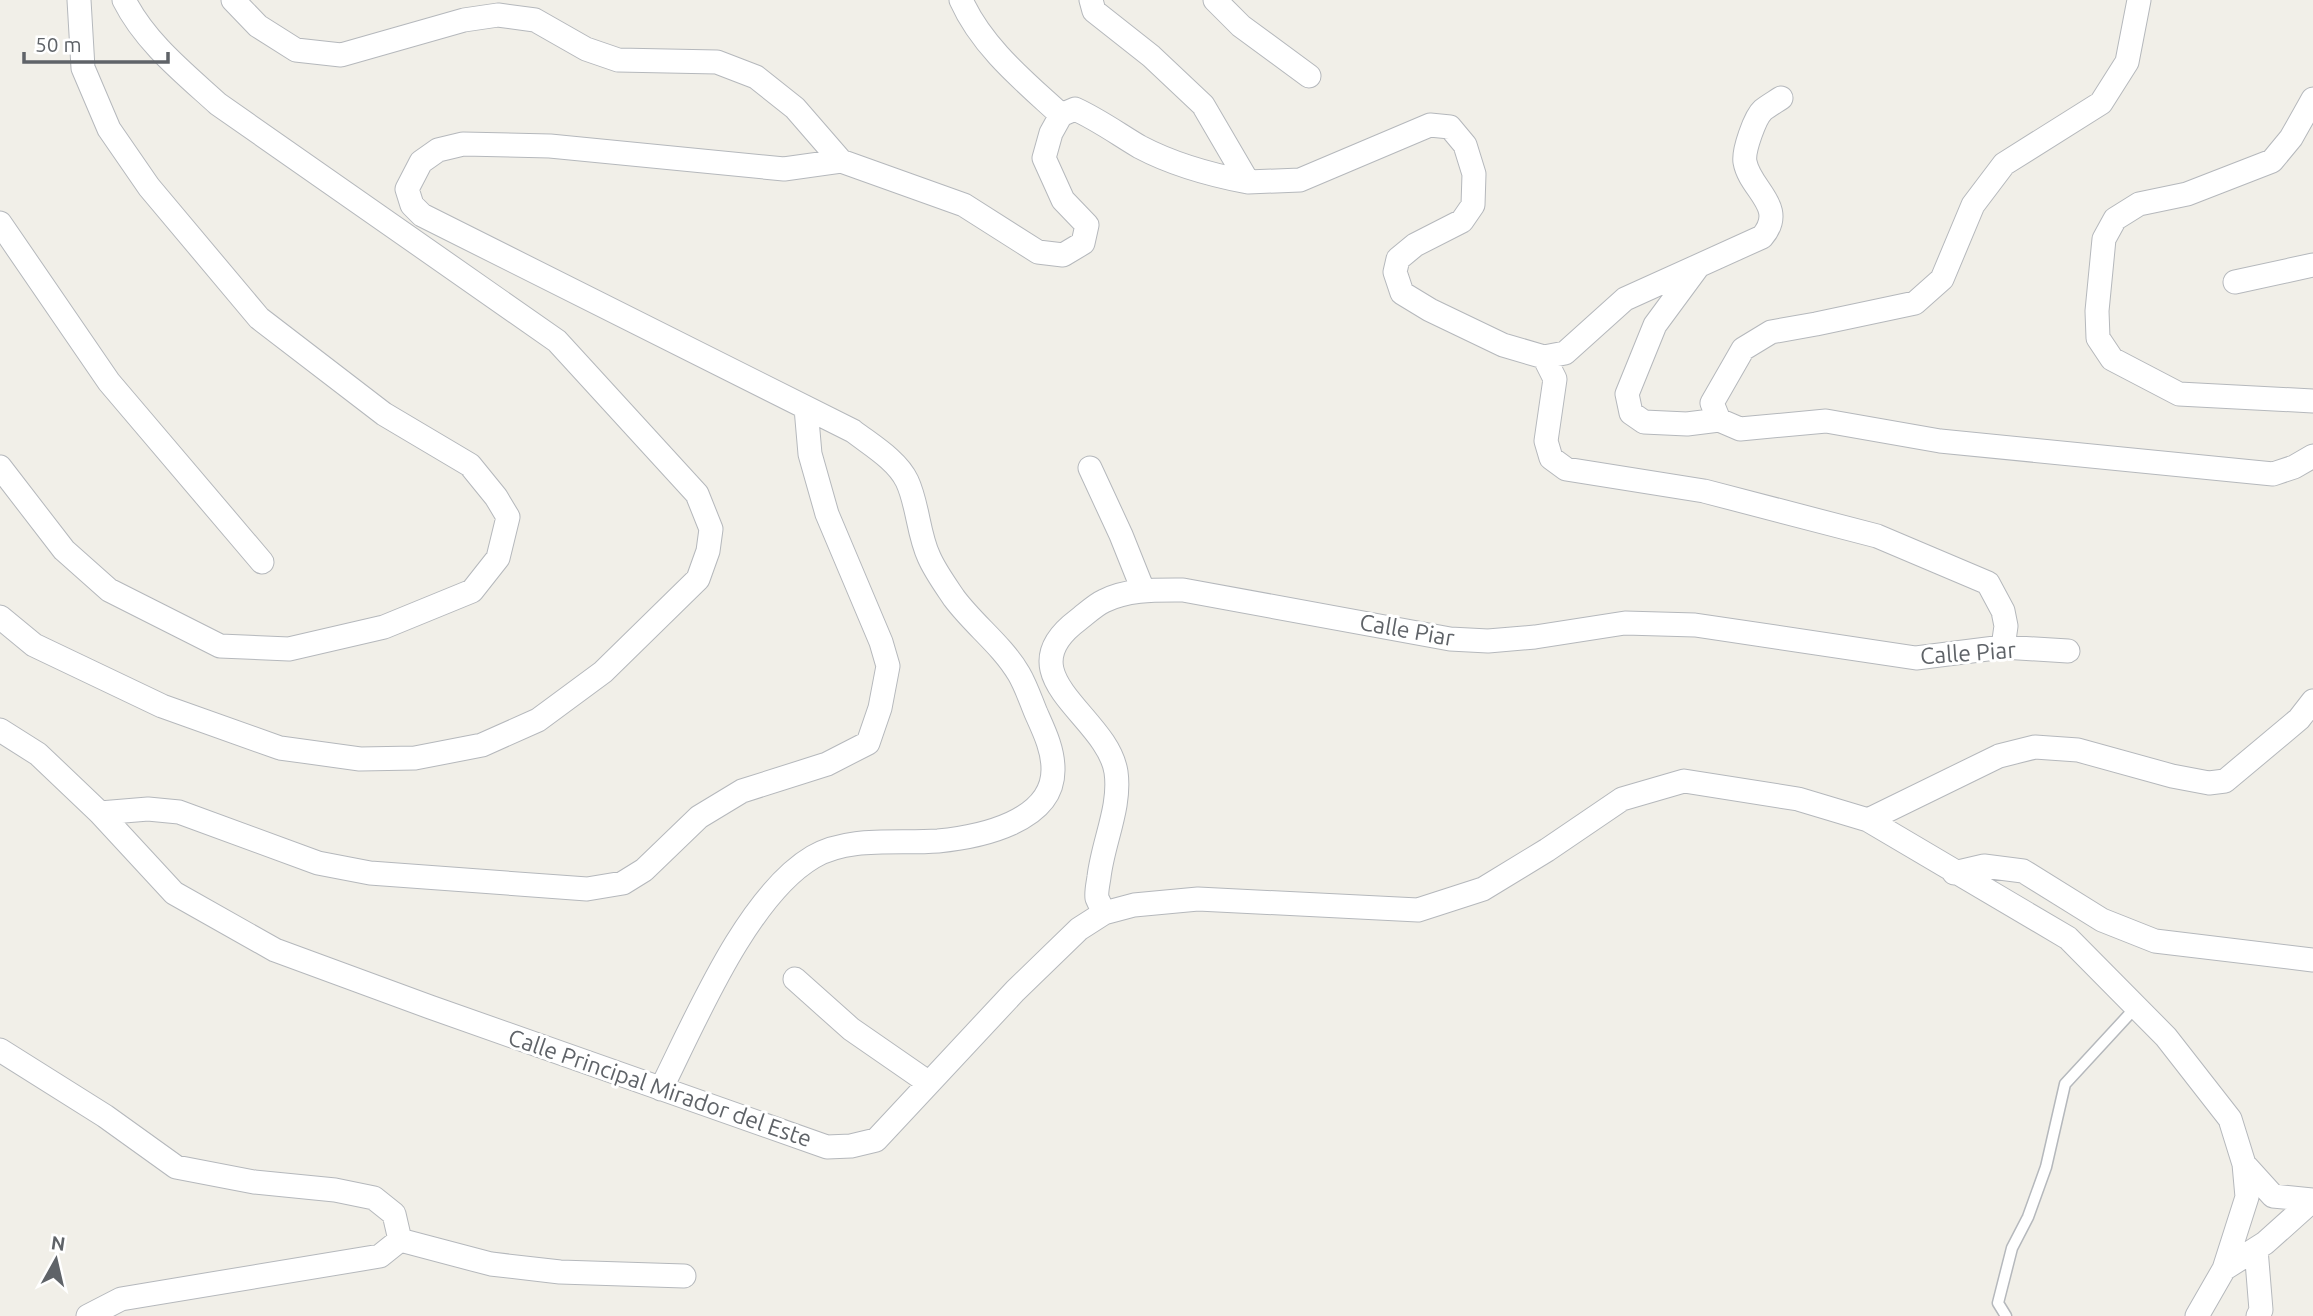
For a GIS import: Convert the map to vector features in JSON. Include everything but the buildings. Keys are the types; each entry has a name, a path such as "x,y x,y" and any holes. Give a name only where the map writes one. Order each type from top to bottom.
{"street":[{"path":"0,467 64,551 110,590 220,646 289,649 384,627 472,592 498,558 508,517 496,496 470,465 384,414 259,318 149,187 109,129 83,68 79,0"},
{"path":"0,617 34,645 162,706 280,748 360,759 415,758 482,745 538,720 603,672 698,579 708,551 711,529 697,494 557,341 218,104 135,23 124,0"},
{"path":"233,0 258,26 296,50 341,55 459,10 535,20 586,49 618,60 717,62 756,77 795,108 841,161"},
{"path":"961,0 969,16 1004,62 1061,115"},
{"path":"1091,0 1094,11 1151,56 1203,105 1248,182"},
{"path":"1215,0 1241,26 1309,76"},
{"path":"1719,420 1712,403 1743,349 1771,332 1915,303 1942,279 1973,205 2004,164 2101,103 2127,62 2139,0"},
{"path":"661,1089 712,986 757,911 792,872 816,856 846,845 940,841 989,832 1023,818 1045,797 1054,770 1048,741 1020,674 955,599 929,557 907,480 887,457 853,431 422,215 412,205 407,189 421,162 438,150 464,144 550,146 785,169 841,161 964,205 1038,253 1063,255 1083,243 1087,225 1063,200 1044,158 1051,133 1061,115 1075,109 1101,121 1141,147 1205,173 1248,182 1300,180 1430,125 1450,127 1465,145 1474,174 1473,205 1462,221 1415,245 1398,259 1395,272 1402,293 1430,310 1503,345 1544,356 1565,353 1625,299 1762,237 1770,228 1770,208 1745,163 1747,145 1760,112 1782,98"},
{"path":"2313,99 2291,138 2272,161 2187,194 2139,204 2115,219 2104,239 2097,311 2098,338 2112,359 2179,394 2313,401"},
{"path":"0,223 109,383 261,562"},
{"path":"2235,282 2313,265"},
{"path":"1699,266 1655,325 1627,394 1631,413 1644,422 1687,424 1719,420 1740,429 1826,421 1940,440 2273,474 2294,467 2313,456"},
{"path":"1544,356 1555,379 1546,441 1551,458 1566,468 1704,491 1877,536 1988,583 2003,611 2006,626 2003,647"},
{"path":"100,813 148,809 179,812 318,863 370,873 587,889 623,883 644,870 699,817 742,791 827,764 868,743 880,708 888,666 881,642 827,514 810,454 806,408"},
{"path":"1090,468 1143,590"},
{"name":"Calle Piar","path":"1104,913 1097,897 1101,855 1116,799 1115,770 1104,743 1055,682 1050,661 1055,643 1073,624 1103,601 1143,590 1183,590 1450,639 1488,641 1535,637 1625,623 1695,625 1916,658 2003,647 2068,651"},
{"path":"1868,820 1999,756 2035,747 2078,750 2172,776 2209,783 2225,781 2299,719 2313,701"},
{"name":"Calle Principal Mirador del Este","path":"0,730 38,754 100,813 174,893 275,950 827,1147 851,1146 876,1140 1015,991 1079,929 1104,913 1134,905 1198,900 1418,910 1483,889 1622,800 1684,781 1798,799 1868,820 2068,939 2166,1037 2230,1119 2244,1164 2247,1197 2224,1269 2197,1316"},
{"path":"1954,873 1984,866 2023,871 2102,920 2155,940 2313,960"},
{"path":"795,979 851,1029 929,1083"},
{"path":"0,1050 105,1116 176,1167 254,1182 335,1190 374,1198 394,1214 400,1240"},
{"path":"2244,1164 2273,1196 2313,1200"},
{"path":"2224,1269 2256,1249 2313,1200"},
{"path":"2288,1223 2313,1222"},
{"path":"400,1240 491,1264 559,1272 684,1276"},
{"path":"88,1316 121,1299 380,1256 400,1240"},
{"path":"2256,1249 2261,1310 2258,1316"}],"lane":[{"path":"2006,1316 1998,1303 2009,1259 2046,1167 2065,1084 2136,1007"}]}
